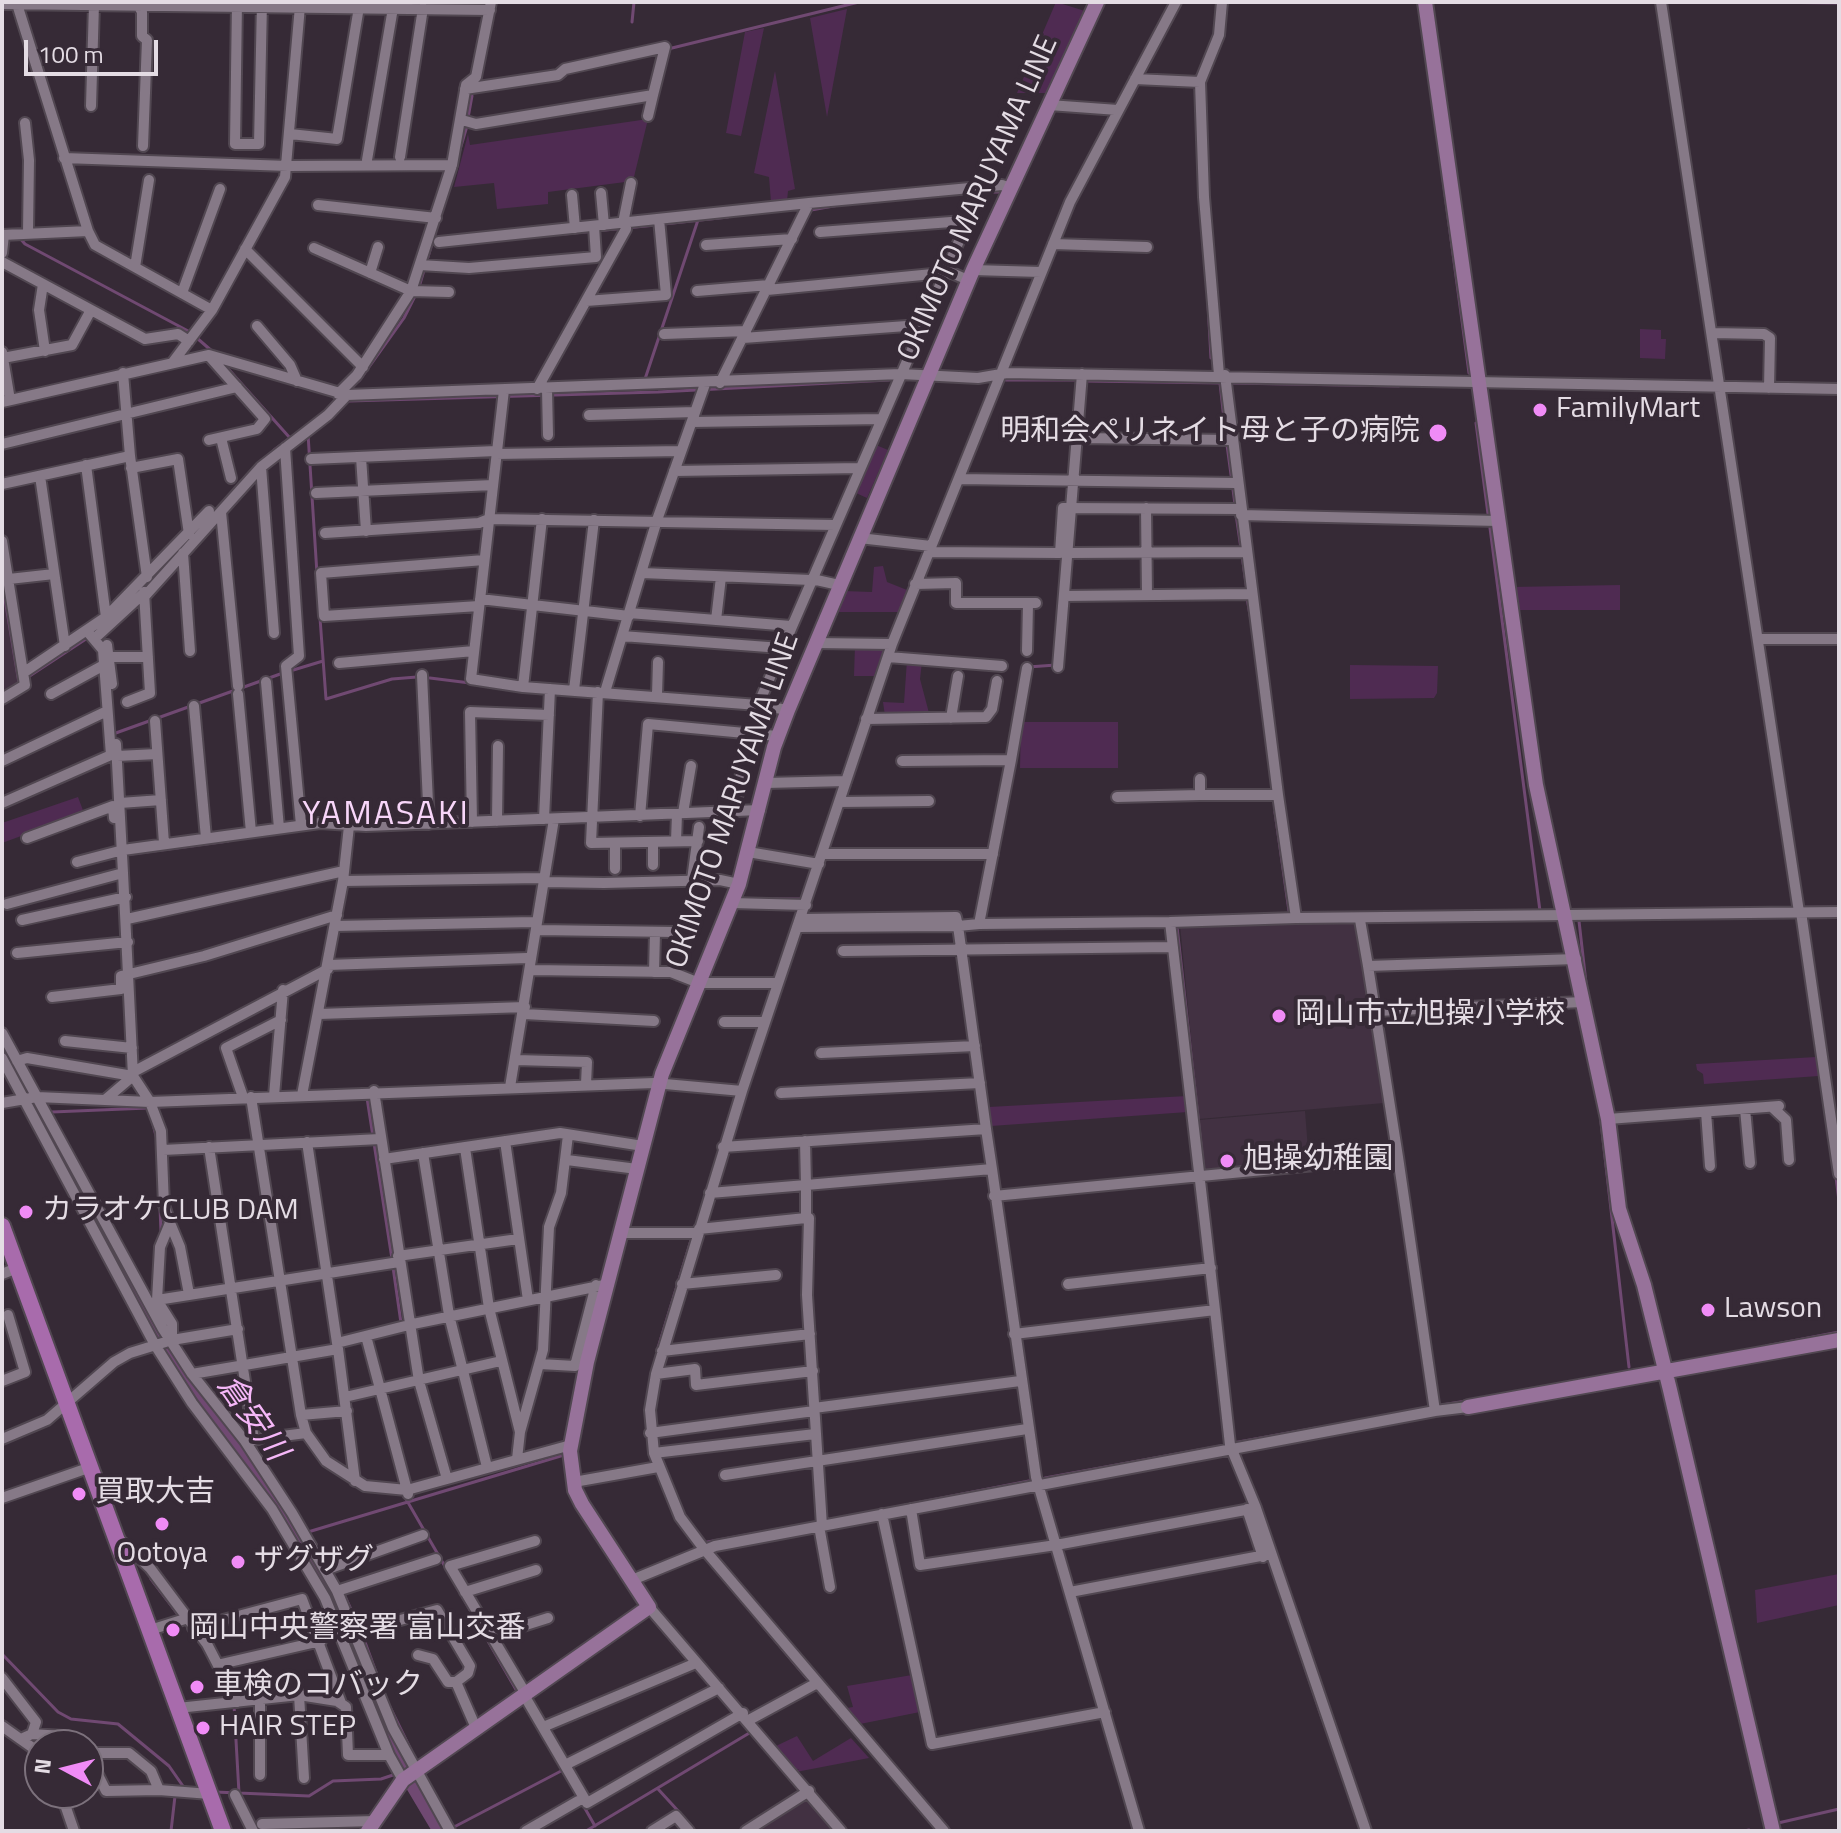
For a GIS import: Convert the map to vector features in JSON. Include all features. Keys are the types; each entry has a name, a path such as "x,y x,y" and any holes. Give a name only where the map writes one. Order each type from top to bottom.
{"main road":[{"path":"2,1226 10,1271 31,1305 223,1831"}],"street":[{"name":"OKIMOTO MARUYAMA LINE","path":"649,1607 592,1522 574,1482 571,1445 602,1284 621,1233 633,1169 656,1083 695,982 732,903 735,883 748,852 755,810 766,783 773,735 927,376 957,274 1049,105 1097,2"},
{"path":"944,1831 814,1685 680,1517 656,1467 650,1433 656,1374 740,1091 799,923 843,781 888,657 889,643 959,479 1039,272 1070,202 1116,110 1176,2"},
{"path":"1222,2 1219,35 1200,82 1204,197 1227,439 1240,512 1242,552 1275,795 1296,918"},
{"path":"1425,2 1536,785 1567,916 1608,1119 1619,1209 1644,1285 1665,1371 1770,1830"},
{"path":"1661,2 1839,1174"},
{"path":"21,3 64,158 95,245 212,310"},
{"path":"2,4 487,8 476,77 465,89 467,121 424,266 414,292 363,367 343,395 308,430 261,467 143,591 93,636 65,646 2,699"},
{"path":"91,106 94,4"},
{"path":"237,4 235,144 259,144 261,4"},
{"path":"138,5 142,12 142,36 147,40 143,146"},
{"path":"173,362 212,310 288,166 302,5"},
{"path":"290,134 337,139 359,7"},
{"path":"367,160 393,8"},
{"path":"400,157 423,8"},
{"path":"465,89 558,75 565,69 665,47 648,116"},
{"path":"1135,79 1200,82"},
{"path":"467,121 653,95"},
{"path":"1049,105 1116,110"},
{"path":"2,253 13,234 29,160 25,123"},
{"path":"64,158 288,166 452,165"},
{"path":"135,267 149,180"},
{"path":"548,435 545,392 625,225 631,183"},
{"path":"439,242 575,228 659,224 1006,187"},
{"path":"182,293 220,189"},
{"path":"760,705 781,648 814,580 920,325 957,274 966,225 964,221 977,190"},
{"path":"424,266 469,268 596,257 601,193"},
{"path":"572,195 575,228"},
{"path":"318,205 436,218"},
{"path":"720,383 770,289 808,206"},
{"path":"820,232 964,221"},
{"path":"586,301 666,295 659,224"},
{"path":"13,234 88,231"},
{"path":"706,245 792,239"},
{"path":"1053,244 1147,247"},
{"path":"370,273 378,247"},
{"path":"314,248 414,292 449,292"},
{"path":"245,249 363,367"},
{"path":"2,262 145,339 178,334 192,337"},
{"path":"697,291 770,289 957,274 1039,272"},
{"path":"43,284 39,310 45,351"},
{"path":"91,310 72,345 2,355 6,401 209,355 343,395 504,394 704,387 720,383 901,374 978,378 999,375 1478,382 1721,390 1839,389"},
{"path":"664,334 746,336 920,325"},
{"path":"257,326 290,365 297,381"},
{"path":"1712,333 1764,334 1770,338 1769,388"},
{"path":"209,355 265,419 257,429 209,440"},
{"path":"123,373 131,468 147,577 143,591 150,693 127,702"},
{"path":"1058,667 1081,378"},
{"path":"2,444 237,387"},
{"path":"698,841 591,843 590,821 602,692 704,387"},
{"path":"504,394 471,679 523,687 657,695 784,709"},
{"path":"589,415 881,419"},
{"path":"221,438 231,478"},
{"path":"1078,438 1227,439"},
{"path":"285,448 299,656 287,672 301,825"},
{"path":"311,459 681,451"},
{"path":"2,484 130,456"},
{"path":"361,457 366,531"},
{"path":"131,468 178,459 189,534"},
{"path":"86,465 106,617"},
{"path":"261,467 274,633"},
{"path":"674,471 860,468"},
{"path":"40,476 65,646"},
{"path":"959,479 1233,483"},
{"path":"316,493 493,485"},
{"path":"859,538 928,548 1060,553 1063,508 1146,508 1498,521"},
{"path":"1146,508 1147,595"},
{"path":"147,577 180,551 189,534 209,511"},
{"path":"221,512 251,832"},
{"path":"325,533 479,523 489,519 835,525"},
{"path":"523,687 542,519"},
{"path":"574,690 594,520"},
{"path":"2,541 24,678"},
{"path":"180,551 190,651"},
{"path":"1068,553 1242,552"},
{"path":"484,560 321,573 324,616 479,603 791,626"},
{"path":"642,573 814,580 835,585"},
{"path":"9,579 54,574"},
{"path":"716,620 721,577"},
{"path":"915,584 956,583 956,603 1032,604 1027,651"},
{"path":"93,636 106,617 143,591"},
{"path":"1064,596 1248,594"},
{"path":"2,803 111,755 107,711 107,644 93,636"},
{"path":"622,636 781,648"},
{"path":"1758,639 1839,639"},
{"path":"815,643 889,643"},
{"path":"339,663 474,651"},
{"path":"51,694 107,661 148,657"},
{"path":"888,657 1002,666"},
{"path":"107,661 116,733 127,919 131,1076 150,1102 161,1131 164,1205 180,1247 189,1294"},
{"path":"657,695 658,662"},
{"path":"979,924 1027,668"},
{"path":"422,675 429,824"},
{"path":"951,718 958,676"},
{"path":"866,719 986,717 992,709 997,681"},
{"path":"266,682 279,828"},
{"path":"510,1087 532,970 551,822 550,689"},
{"path":"194,706 206,838"},
{"path":"2,761 107,711"},
{"path":"472,822 470,712 549,715"},
{"path":"155,721 164,843"},
{"path":"640,816 648,724 773,735"},
{"path":"497,821 498,746"},
{"path":"117,756 157,754"},
{"path":"902,761 1008,760"},
{"path":"676,841 678,816 691,766"},
{"path":"735,810 741,773"},
{"path":"1200,779 1200,795"},
{"path":"766,783 843,781"},
{"path":"1117,797 1275,795"},
{"path":"120,803 161,800"},
{"path":"839,802 929,801"},
{"path":"27,838 113,806 122,853"},
{"path":"77,862 164,843 301,825 349,829 497,821 590,821 755,810"},
{"path":"692,880 699,827"},
{"path":"302,1095 328,967 349,829"},
{"path":"653,842 653,865"},
{"path":"615,843 615,869"},
{"path":"748,852 818,861 990,854"},
{"path":"7,904 122,873"},
{"path":"127,919 344,876 735,883"},
{"path":"42,896 46,914"},
{"path":"22,920 124,898"},
{"path":"732,903 803,904"},
{"path":"958,926 1799,910 1839,912"},
{"path":"799,923 956,917 964,950 1027,1429 1054,1546 1139,1831"},
{"path":"1360,920 1434,1408"},
{"path":"52,997 121,989 121,976 129,973 336,921 675,932"},
{"path":"1170,922 1202,1175 1230,1446 1366,1831"},
{"path":"654,972 655,933"},
{"path":"17,953 126,942"},
{"path":"843,951 1173,947"},
{"path":"106,1099 131,1076 328,967 527,958"},
{"path":"1368,966 1576,959"},
{"path":"532,970 671,972 695,982 776,982"},
{"path":"274,1096 283,990"},
{"path":"1376,1011 1583,1002"},
{"path":"319,1014 523,1009 654,1021"},
{"path":"281,1020 226,1048 249,1100 306,1433 326,1461 355,1481 365,1486 408,1493 487,1467 571,1445"},
{"path":"724,1022 763,1022"},
{"path":"2,1033 17,1061 30,1098 163,1343 192,1403 328,1569 340,1590 359,1631 373,1680 408,1776"},
{"path":"65,1041 129,1047"},
{"path":"821,1053 975,1046"},
{"path":"2,1058 15,1084 30,1098 146,1299 163,1343 250,1441 325,1598 389,1755 450,1831"},
{"path":"17,1061 27,1058 131,1076"},
{"path":"516,1060 587,1062 586,1084"},
{"path":"2,1103 30,1098 150,1102 249,1100 374,1091 586,1084 656,1083 740,1091"},
{"path":"781,1093 980,1083"},
{"path":"374,1091 376,1139 384,1159 404,1326 447,1479"},
{"path":"1608,1119 1775,1106 1786,1120 1789,1160"},
{"path":"1745,1109 1750,1163"},
{"path":"1706,1112 1710,1166"},
{"path":"723,1147 986,1129"},
{"path":"384,1159 568,1135 639,1146"},
{"path":"517,1459 515,1449 540,1364 549,1227 567,1160 568,1135"},
{"path":"163,1150 376,1139"},
{"path":"505,1141 528,1300"},
{"path":"805,1141 806,1218 809,1218 807,1295 821,1523 830,1587"},
{"path":"307,1142 355,1481"},
{"path":"209,1147 238,1329 250,1441"},
{"path":"465,1148 489,1308 520,1432"},
{"path":"423,1153 449,1315 487,1467"},
{"path":"994,1196 1395,1157"},
{"path":"567,1160 633,1169"},
{"path":"710,1193 992,1169"},
{"path":"621,1233 698,1231 806,1218"},
{"path":"163,1343 172,1324 157,1300 160,1247 170,1223"},
{"path":"157,1300 518,1239"},
{"path":"1068,1284 1211,1268"},
{"path":"682,1284 776,1275"},
{"path":"192,1374 337,1346 449,1315 602,1284 575,1366 540,1364"},
{"path":"2,1381 25,1372 5,1316 31,1305"},
{"path":"1014,1334 1215,1310"},
{"path":"2,1439 29,1430 68,1403 114,1362 163,1343 238,1329"},
{"path":"662,1351 810,1334"},
{"path":"367,1338 378,1391 408,1493"},
{"path":"632,1580 683,1561 704,1549 821,1523 911,1509 1434,1408 1468,1407 1839,1340"},
{"path":"345,1397 501,1361"},
{"path":"656,1374 695,1369 696,1385 813,1371"},
{"path":"650,1433 1020,1381"},
{"path":"301,1415 347,1411"},
{"path":"725,1475 1027,1429"},
{"path":"250,1441 306,1433"},
{"path":"654,1453 815,1434"},
{"path":"2,1498 91,1467"},
{"path":"574,1482 656,1467"},
{"path":"911,1509 920,1565 1054,1546 1251,1509"},
{"path":"882,1514 932,1744 1102,1712"},
{"path":"328,1569 423,1535"},
{"path":"116,1536 150,1568 183,1619 221,1664 235,1702"},
{"path":"535,1541 450,1566 587,1803 742,1717 814,1685"},
{"path":"1070,1592 1267,1556"},
{"path":"340,1590 436,1559"},
{"path":"465,1592 536,1570"},
{"path":"193,1628 302,1599 344,1705 348,1755 389,1755"},
{"path":"235,1795 257,1827 371,1826 408,1776 649,1607 693,1664 809,1791 841,1831"},
{"path":"359,1631 437,1610 470,1666 468,1673 456,1682 448,1682 433,1659 418,1655"},
{"path":"491,1636 548,1618"},
{"path":"150,1630 183,1619"},
{"path":"221,1664 321,1641"},
{"path":"543,1727 693,1664"},
{"path":"2,1678 36,1722 32,1729"},
{"path":"456,1682 476,1728"},
{"path":"565,1765 717,1690"},
{"path":"178,1708 299,1695 344,1705 368,1704"},
{"path":"299,1695 304,1778"},
{"path":"260,1700 260,1775"},
{"path":"2,1726 24,1734"},
{"path":"104,1754 129,1753 151,1771 159,1790"},
{"path":"104,1787 106,1791 159,1790 210,1794"},
{"path":"746,1831 809,1791"},
{"path":"526,1831 578,1801"},
{"path":"66,1809 74,1831"},
{"path":"652,1831 676,1816 689,1831"}],"shaded area":[{"path":"1056,2 1085,11 1046,93 1017,93"},
{"path":"847,9 827,117 810,18"},
{"path":"764,28 741,136 726,133 745,32"},
{"path":"775,71 795,189 788,191 787,201 771,202 769,177 754,173"},
{"path":"648,119 633,181 548,192 548,204 497,209 494,183 454,187 468,134 470,145"},
{"path":"1640,329 1661,330 1661,339 1666,339 1665,359 1640,358"},
{"path":"876,445 888,450 867,498 856,493"},
{"path":"883,566 887,582 907,590 898,612 832,612 843,591 872,592 874,567"},
{"path":"1620,585 1620,610 1520,610 1515,608 1512,587"},
{"path":"2,588 18,682 2,693"},
{"path":"855,645 885,645 874,676 854,676"},
{"path":"907,660 922,661 920,679 929,713 885,716 883,702 904,703"},
{"path":"1350,665 1438,666 1437,693 1434,698 1350,699"},
{"path":"1021,722 1118,722 1118,768 1020,768"},
{"path":"78,797 84,813 2,843 2,823"},
{"name":"岡山市立旭操小学校","path":"1180,925 1358,925 1384,1103 1199,1119"},
{"path":"1816,1057 1819,1076 1704,1084 1703,1074 1697,1070 1696,1064"},
{"path":"1187,1096 1188,1112 991,1126 989,1107"},
{"path":"1305,1111 1309,1162 1205,1170 1199,1120"},
{"path":"1839,1574 1839,1605 1757,1623 1755,1590"},
{"path":"912,1675 920,1712 855,1725 841,1709 853,1707 847,1686"},
{"path":"797,1736 813,1761 851,1738 869,1758 796,1772 799,1769 796,1770 776,1746"},
{"path":"808,1799 838,1831 749,1831 788,1806"}],"waterway":[{"path":"312,2 486,2"},
{"path":"632,22 634,2"},
{"path":"668,49 859,2"},
{"path":"1761,2 1839,3"},
{"path":"468,118 472,96"},
{"path":"419,287 467,126"},
{"path":"1443,179 1469,373"},
{"path":"982,192 1002,192"},
{"path":"811,210 839,205"},
{"path":"664,224 728,217"},
{"path":"644,382 698,220"},
{"path":"564,234 656,225"},
{"path":"18,236 25,244 190,332 213,352"},
{"path":"1207,286 1211,358"},
{"path":"359,381 404,318 416,294"},
{"path":"223,363 290,438"},
{"path":"349,401 658,392 889,380"},
{"path":"1006,380 1079,380"},
{"path":"1086,381 1223,383"},
{"path":"1220,383 1226,437"},
{"path":"1230,383 1399,386"},
{"path":"1476,423 1488,514"},
{"path":"274,450 297,433"},
{"path":"308,434 317,574"},
{"path":"1227,445 1235,504"},
{"path":"1236,514 1247,590"},
{"path":"1490,528 1540,911"},
{"path":"143,590 157,575"},
{"path":"2,581 19,683"},
{"path":"1247,598 1252,626"},
{"path":"320,618 326,699 392,679 417,677"},
{"path":"25,679 89,637"},
{"path":"290,671 323,661"},
{"path":"870,694 881,663"},
{"path":"1028,667 1056,665"},
{"path":"1257,665 1262,705"},
{"path":"113,734 283,673"},
{"path":"430,678 470,683"},
{"path":"1275,812 1289,911"},
{"path":"558,823 602,821"},
{"path":"124,855 228,841"},
{"path":"774,899 802,899"},
{"path":"1653,909 1839,907"},
{"path":"1579,921 1586,983"},
{"path":"1177,927 1203,1163"},
{"name":"倉安川","path":"2,1046 159,1337 282,1511 321,1580 348,1632 404,1769 441,1831"},
{"path":"1586,1049 1598,1105"},
{"path":"367,1098 392,1259"},
{"path":"157,1107 218,1104"},
{"path":"52,1112 148,1108"},
{"path":"1600,1113 1629,1367"},
{"path":"152,1120 156,1136"},
{"path":"1836,1177 1839,1201"},
{"path":"160,1208 161,1232"},
{"path":"658,1348 692,1237"},
{"path":"393,1267 401,1323"},
{"path":"1766,1346 1839,1332"},
{"path":"1442,1405 1466,1401"},
{"path":"646,1419 648,1443"},
{"path":"1233,1443 1316,1428"},
{"path":"1045,1478 1226,1445"},
{"path":"308,1532 564,1455"},
{"path":"656,1469 669,1503"},
{"path":"860,1514 1029,1481"},
{"path":"406,1499 518,1693"},
{"path":"580,1514 594,1534"},
{"path":"702,1543 817,1522"},
{"path":"1271,1566 1322,1718"},
{"path":"151,1579 180,1617"},
{"path":"342,1590 359,1627"},
{"path":"741,1600 811,1683"},
{"path":"650,1616 687,1659"},
{"path":"362,1634 380,1683"},
{"path":"2,1654 58,1712 71,1719 118,1724 169,1766 185,1789"},
{"path":"816,1688 915,1804"},
{"path":"387,1701 412,1752"},
{"path":"234,1705 239,1793"},
{"path":"586,1831 751,1732"},
{"path":"451,1823 454,1827 563,1770"},
{"path":"215,1792 309,1796 333,1781 381,1779 396,1774"},
{"path":"658,1789 680,1813"},
{"path":"171,1831 175,1796"},
{"path":"583,1805 595,1826"},
{"path":"1778,1823 1839,1809"},
{"path":"1744,1831 1749,1830"}],"place":[{"name":"FamilyMart","path":"1540,410"},
{"name":"明和会ペリネイト母と子の病院","path":"1438,433"},
{"name":"岡山市立旭操小学校","path":"1279,1016"},
{"name":"旭操幼稚園","path":"1227,1161"},
{"name":"カラオケCLUB DAM","path":"26,1212"},
{"name":"Lawson","path":"1708,1310"},
{"name":"買取大吉","path":"79,1494"},
{"name":"Ootoya","path":"162,1524"},
{"name":"ザグザグ","path":"238,1562"},
{"name":"岡山中央警察署 富山交番","path":"173,1630"},
{"name":"車検のコバック","path":"197,1687"},
{"name":"HAIR STEP","path":"203,1728"}],"district":[{"name":"YAMASAKI","path":"386,816"}]}
